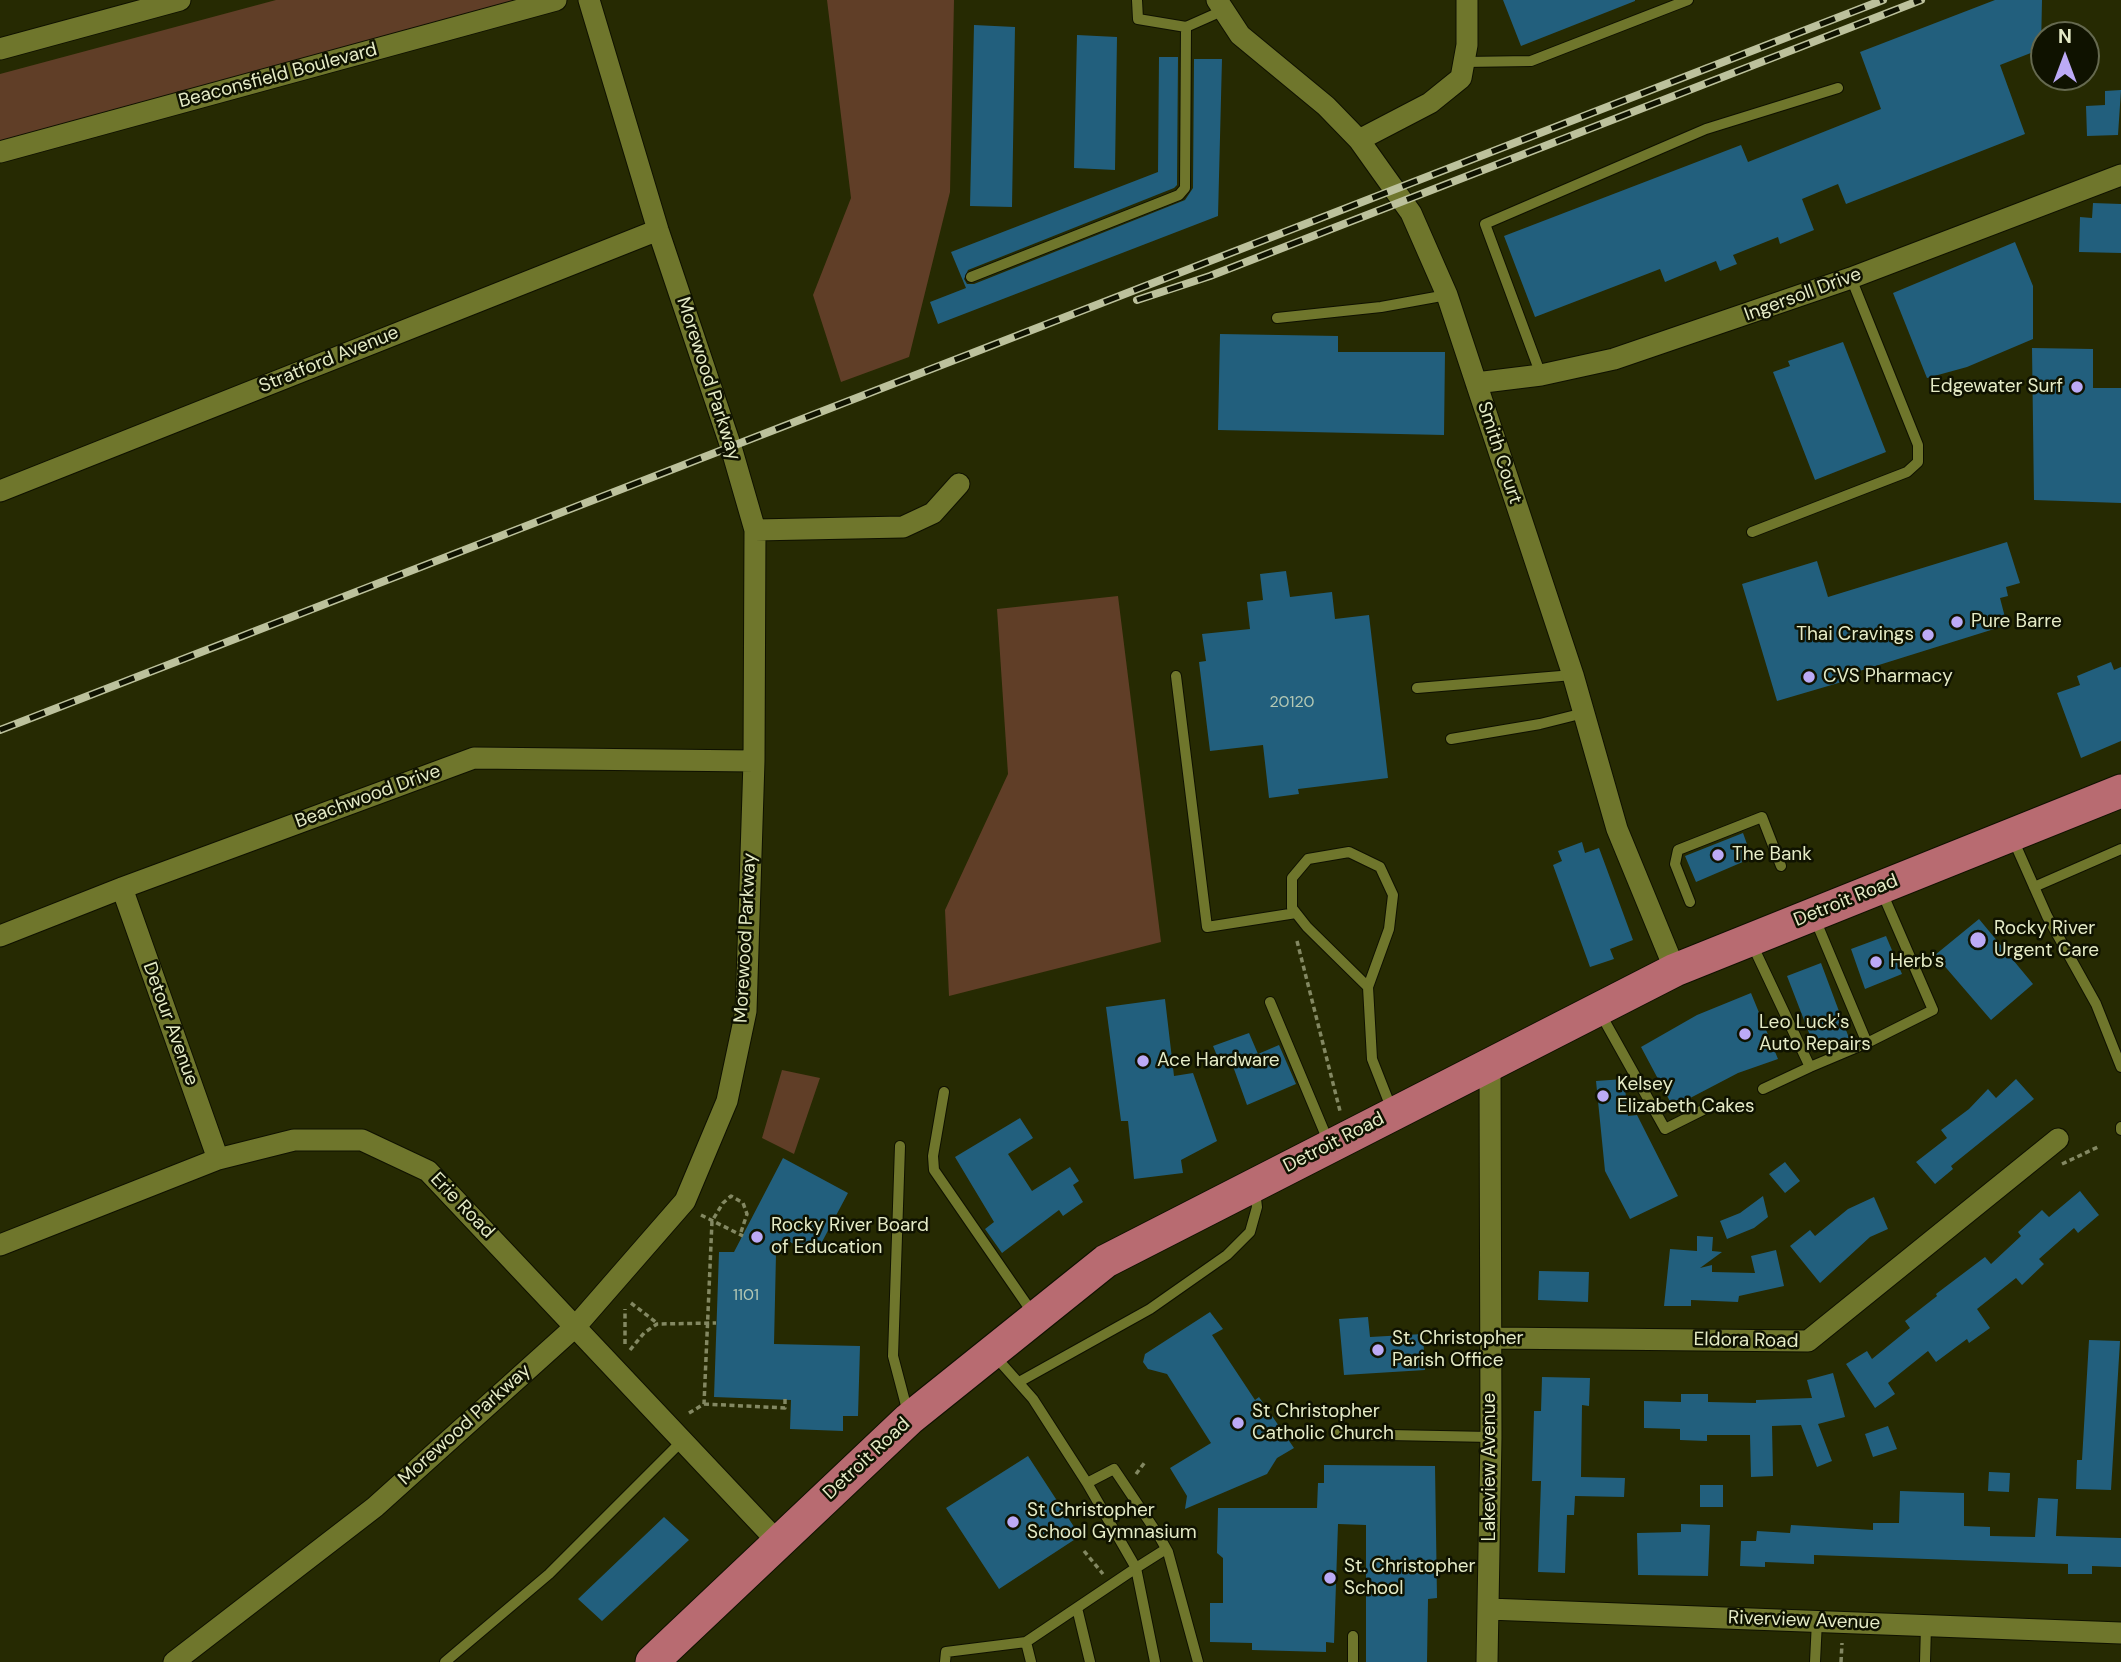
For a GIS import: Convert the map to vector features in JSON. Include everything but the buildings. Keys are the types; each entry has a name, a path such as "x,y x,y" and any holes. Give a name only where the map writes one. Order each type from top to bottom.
{"main road":[{"name":"Detroit Road","path":"652,1662 909,1419 1106,1261 1254,1185 1336,1131 1393,1113 1675,970 2121,791"}],"street":[{"path":"0,49 180,0"},
{"name":"Beaconsfield Boulevard","path":"0,152 556,0"},
{"name":"Morewood Parkway","path":"173,1662 375,1507 576,1326 685,1201 727,1101 746,1011 754,761 755,530 731,447 658,230 589,0"},
{"path":"1359,140 1430,103 1461,78 1467,0"},
{"name":"Smith Court","path":"1219,5 1240,35 1326,106 1359,140 1411,213 1447,295 1573,675 1617,829 1675,970"},
{"name":"Ingersoll Drive","path":"1476,383 1541,375 1614,359 1852,278 2121,175"},
{"name":"Stratford Avenue","path":"0,491 658,230"},
{"path":"755,530 903,527 933,513 959,484"},
{"name":"Beachwood Drive","path":"0,936 474,758 754,761"},
{"name":"Detour Avenue","path":"122,888 218,1159"},
{"name":"Lakeview Avenue","path":"1487,1662 1491,1437 1490,1063"},
{"name":"Eldora Road","path":"1490,1338 1808,1342 2057,1139"},
{"name":"Erie Road","path":"0,1245 218,1159 294,1140 362,1140 428,1171 777,1541"},
{"name":"Riverview Avenue","path":"1488,1609 2121,1633"}],"lane":[{"path":"1137,0 1138,19 1186,27 1219,5"},
{"path":"1464,62 1531,61 1688,0"},
{"path":"971,277 1179,195 1187,179 1186,27"},
{"path":"1541,375 1485,224 1706,129 1838,88"},
{"path":"1752,532 1907,472 1918,461 1918,446 1852,278"},
{"path":"1277,318 1381,307 1447,295"},
{"path":"1417,688 1573,675"},
{"path":"1176,676 1207,927 1296,913"},
{"path":"1451,739 1540,724 1584,713"},
{"path":"1690,902 1675,864 1678,850 1690,845 1762,817 1781,866"},
{"path":"2011,835 2034,887 2096,1004 2121,1067"},
{"path":"2034,887 2121,849"},
{"path":"1368,987 1292,908 1292,878 1308,859 1349,852 1380,867 1393,895 1389,929 1368,987 1372,1059 1393,1113"},
{"path":"1763,1089 1867,1043 1933,1010 1880,888"},
{"path":"1813,914 1867,1043"},
{"path":"1750,940 1810,1068"},
{"path":"1270,1002 1336,1131"},
{"path":"1598,1009 1665,1129 1703,1110"},
{"path":"944,1091 933,1156 934,1170 1036,1318"},
{"path":"900,1146 893,1356 909,1419"},
{"path":"1019,1382 1150,1309 1227,1255 1250,1232 1257,1207 1254,1185"},
{"path":"992,1353 1034,1399 1136,1568 1155,1662"},
{"path":"1338,1434 1491,1437"},
{"path":"445,1662 549,1574 683,1440"},
{"path":"1087,1483 1114,1469 1166,1549 1198,1662"},
{"path":"946,1662 946,1652 1026,1642 1166,1549"},
{"path":"1077,1608 1090,1662"},
{"path":"1815,1662 1817,1621"},
{"path":"1925,1662 1926,1626"},
{"path":"1353,1636 1353,1662"},
{"path":"1026,1642 1031,1662"},
{"path":"974,1649 977,1662"}],"path":[{"path":"1297,941 1336,1131"},
{"path":"2060,1165 2100,1146"},
{"path":"701,1215 712,1221 741,1235 747,1213 738,1198 731,1196 723,1203 712,1221 704,1404"},
{"path":"631,1303 657,1324"},
{"path":"625,1309 625,1344"},
{"path":"630,1349 644,1333 657,1324 716,1323"},
{"path":"690,1413 704,1404 785,1408 785,1401 791,1402"},
{"path":"1084,1551 1112,1584"},
{"path":"1841,1662 1842,1643"}],"shaded area":[{"path":"276,0 527,0 0,141 0,74"},
{"path":"827,0 954,0 950,192 909,357 841,382 813,295 851,198"},
{"path":"1118,596 1161,942 949,996 945,910 1008,774 997,609"},
{"path":"782,1070 820,1078 794,1154 762,1138"}],"railway":[{"path":"0,730 1883,0"},
{"path":"1137,300 1210,276 1921,0"}],"place":[{"name":"Edgewater Surf","path":"2077,387"},
{"name":"Pure Barre","path":"1957,622"},
{"name":"Thai Cravings","path":"1928,635"},
{"name":"CVS Pharmacy","path":"1809,677"},
{"name":"The Bank","path":"1718,855"},
{"name":"Rocky River Urgent Care","path":"1978,940"},
{"name":"Herb's","path":"1876,962"},
{"name":"Leo Luck's Auto Repairs","path":"1745,1034"},
{"name":"Ace Hardware","path":"1143,1061"},
{"name":"Kelsey Elizabeth Cakes","path":"1603,1096"},
{"name":"Rocky River Board of Education","path":"757,1237"},
{"name":"St. Christopher Parish Office","path":"1378,1350"},
{"name":"St Christopher Catholic Church","path":"1238,1423"},
{"name":"St Christopher School Gymnasium","path":"1013,1522"},
{"name":"St. Christopher School","path":"1330,1578"}]}
